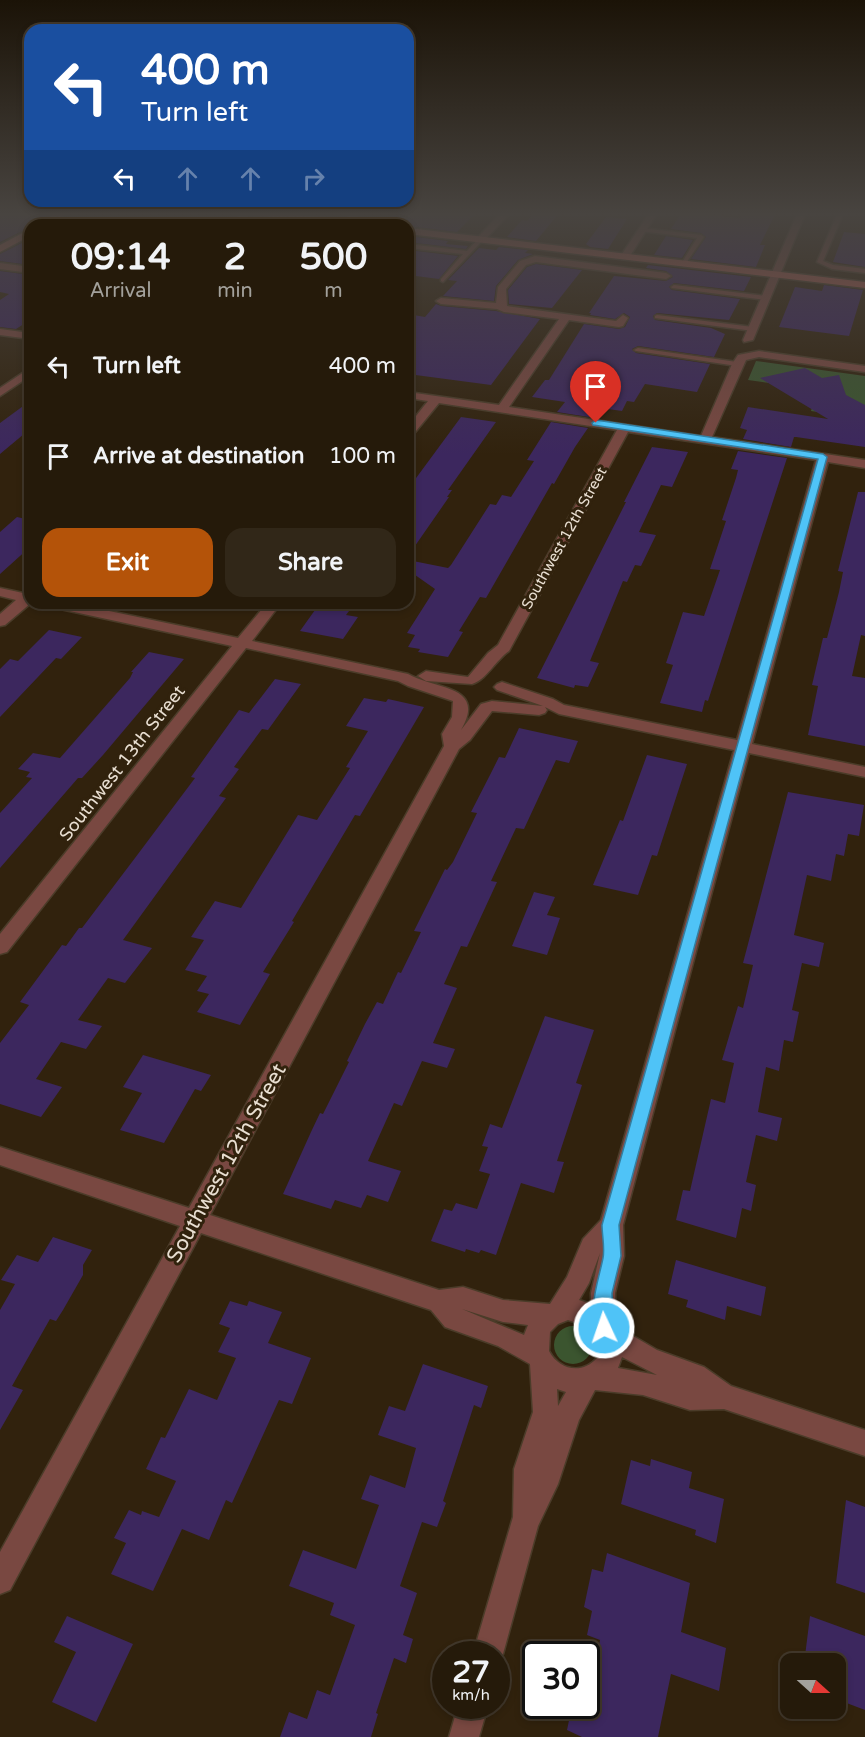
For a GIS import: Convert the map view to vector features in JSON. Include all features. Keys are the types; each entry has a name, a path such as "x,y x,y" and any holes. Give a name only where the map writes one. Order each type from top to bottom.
{"street":[{"path":"500,306 502,293"},
{"path":"748,340 768,293"},
{"path":"441,301 500,306 504,309 619,324 623,318"},
{"path":"502,409 566,317"},
{"path":"0,332 24,335"},
{"path":"705,439 737,364 746,356 759,354 865,369"},
{"path":"0,393 24,375"},
{"path":"414,396 865,464"},
{"path":"414,426 436,399"},
{"name":"Southwest 12th Street","path":"501,686 504,648 625,427"},
{"path":"439,1301 454,1319 505,1337 540,1360 562,1379 574,1382 589,1378 602,1369 609,1359 610,1347 606,1331 603,1293 612,1256 610,1225 823,457"},
{"path":"0,592 24,596"},
{"path":"0,622 24,601"},
{"path":"80,609 404,677 420,675 489,680 559,709 865,772"},
{"name":"Southwest 13th Street","path":"0,947 269,609"},
{"name":"Southwest 12th Street","path":"471,680 488,665 493,656 504,648"},
{"path":"404,677 413,683 459,699 473,707 518,707 543,711 559,709"},
{"path":"459,699 458,687 471,680"},
{"path":"490,707 504,698 501,686"},
{"name":"Southwest 12th Street","path":"452,747 450,734 459,717 459,699"},
{"name":"Southwest 12th Street","path":"0,1580 452,747 490,707"},
{"path":"0,1156 439,1301 463,1299 503,1311 554,1313 579,1310 597,1320 606,1331 650,1360 695,1376 724,1396 865,1443"},
{"path":"525,1522 527,1469 546,1412 540,1360 535,1344 536,1333 541,1323 554,1313 578,1283 591,1246 610,1225"},
{"path":"589,1378 643,1383 690,1397 724,1396"},
{"path":"492,1641 525,1522 549,1475 567,1416 589,1378"},
{"path":"464,1737 469,1719"}],"lane":[{"path":"725,293 766,298"},
{"path":"657,317 753,329"},
{"path":"638,350 737,364"}],"green space":[{"path":"756,361 865,376 865,419 811,411 817,390 748,380"},
{"path":"573,1326 586,1332 592,1345 586,1358 573,1364 560,1358 554,1345 560,1332"}],"building":[{"path":"5,293 24,293 24,324 16,329 0,327 0,300 9,294"},
{"path":"446,293 495,293 494,301 443,296"},
{"path":"508,293 564,293 552,308 509,304"},
{"path":"602,293 695,293 740,299 729,320 657,313 653,316 655,320 711,328 725,334 714,357 638,346 632,349 636,353 710,364 697,392 645,384 634,402 627,401 622,411 601,408 595,418 557,412 565,402 532,397 545,380 549,380 584,324 619,329 625,327 630,317 624,313 615,319 589,313"},
{"path":"793,293 862,293 849,336 779,327"},
{"path":"436,304 540,319 491,385 414,375 414,315 425,317"},
{"path":"805,368 822,378 839,375 846,395 865,405 865,447 796,437 791,447 743,439 747,430 740,428 748,407 828,419 760,378"},
{"path":"24,405 24,434 0,454 0,423"},
{"path":"461,417 496,422 448,490 452,490 447,497 449,497 414,547 414,481"},
{"path":"551,422 588,428 554,484 552,483 486,598 480,597 459,631 463,632 448,657 418,652 420,649 408,647 415,635 407,633 435,589 414,574 414,561 448,568 490,504 496,505 502,495 511,497 534,461 527,460"},
{"path":"652,447 688,452 672,487 661,485 639,532 656,535 641,566 635,565 627,582 623,581 590,661 599,663 588,687 575,685 574,688 537,678 626,502 624,502"},
{"path":"738,451 787,458 708,701 705,700 702,712 660,703 673,665 666,663 683,612 704,616 720,570 710,569 726,521 722,520 738,470 731,469"},
{"path":"858,492 865,492 865,636 861,635 852,676 865,678 865,746 808,735 818,686 812,685 823,638 827,638 839,592 843,572 838,571"},
{"path":"17,517 24,519 24,552 0,574 0,532"},
{"path":"316,609 350,609 346,615 358,617 343,639 300,631"},
{"path":"49,630 82,637 61,659 56,658 0,717 0,669 10,659 18,661"},
{"path":"149,652 184,659 103,755 82,778 78,778 0,868 0,813 32,778 26,777 30,772 18,769 33,753 60,758 130,678 133,672 131,672"},
{"path":"275,679 301,684 268,730 262,729 234,767 239,769 219,796 226,798 123,940 152,948 125,983 108,978 78,1020 102,1026 86,1049 61,1042 36,1079 62,1087 41,1117 0,1104 0,1043 29,1005 20,1002 62,945 66,946 79,928 82,928 195,778 191,777 239,710 249,713"},
{"path":"364,698 386,702 388,699 424,707 360,816 355,815 292,921 294,922 263,972 270,974 240,1025 197,1012 209,994 197,991 207,976 185,970 204,940 191,937 215,901 241,908 298,815 317,820 350,768 346,767 368,731 346,726"},
{"path":"519,728 578,741 569,763 556,760 524,829 516,828 491,881 497,882 467,947 461,946 444,984 457,988 433,1043 455,1049 447,1068 422,1061 402,1106 394,1103 368,1161 401,1171 388,1202 367,1195 361,1208 335,1200 331,1209 283,1194 320,1113 323,1114 349,1062 347,1061 365,1024 377,1002 383,1004 398,972 401,973 421,932 414,931 445,869 447,870 453,862 477,813 471,812 499,757 505,758"},
{"path":"647,755 687,764 657,856 652,855 638,895 593,885 620,820 623,821"},
{"path":"788,792 864,805 859,836 848,834 844,856 836,854 831,881 807,875 794,935 824,943 819,967 802,963 792,1010 799,1012 793,1042 784,1040 779,1071 766,1067 758,1112 782,1118 777,1141 756,1135 746,1182 756,1185 751,1211 742,1208 736,1238 676,1220 683,1190 690,1191 711,1099 725,1103 734,1063 722,1060 738,1006 743,1008 753,965 743,963"},
{"path":"534,892 555,897 547,915 560,918 547,955 512,946"},
{"path":"545,1016 594,1030 576,1083 582,1085 557,1161 564,1162 554,1193 521,1183 496,1255 481,1250 479,1253 466,1249 465,1252 431,1241 444,1209 452,1211 456,1203 477,1209 490,1174 479,1171 488,1147 482,1146 490,1124 502,1128"},
{"path":"143,1055 211,1075 201,1091 195,1089 164,1143 120,1130 142,1093 123,1087"},
{"path":"53,1237 92,1250 83,1265 83,1275 63,1310 56,1321 50,1319 12,1386 23,1390 0,1430 0,1310 15,1284 1,1280 17,1255 38,1262"},
{"path":"676,1260 766,1287 761,1316 727,1306 725,1320 686,1307 688,1300 668,1294"},
{"path":"230,1301 247,1306 249,1301 282,1312 268,1343 311,1358 292,1404 279,1400 232,1503 226,1500 209,1540 182,1529 153,1591 111,1574 126,1543 114,1538 129,1510 141,1515 142,1511 159,1517 176,1481 146,1469 161,1437 165,1438 189,1389 217,1400 236,1358 218,1352 230,1328 219,1324"},
{"path":"423,1364 488,1386 481,1408 474,1405 443,1501 446,1503 437,1527 422,1522 400,1586 417,1593 403,1635 413,1639 406,1663 394,1658 376,1713 378,1714 371,1737 280,1737 289,1712 307,1719 317,1690 330,1695 355,1625 330,1615 334,1603 289,1586 303,1550 356,1569 379,1505 361,1499 370,1475 405,1488 416,1448 378,1435 389,1406 405,1411"},
{"path":"651,1459 692,1472 689,1488 724,1499 716,1543 695,1535 696,1530 621,1504 631,1460 650,1466"},
{"path":"846,1500 865,1507 865,1593 836,1583"},
{"path":"607,1553 690,1583 681,1632 726,1648 719,1691 671,1674 658,1737 582,1737 567,1730 569,1719 600,1719 600,1640 587,1635 592,1611 584,1607 592,1569 603,1572"},
{"path":"67,1616 133,1644 96,1722 52,1702 76,1652 54,1642"},
{"path":"810,1616 865,1636 865,1710 846,1703 846,1653 805,1653"}],"route":[{"path":"596,423 823,457 610,1225 612,1256 603,1293 604,1328"}]}
